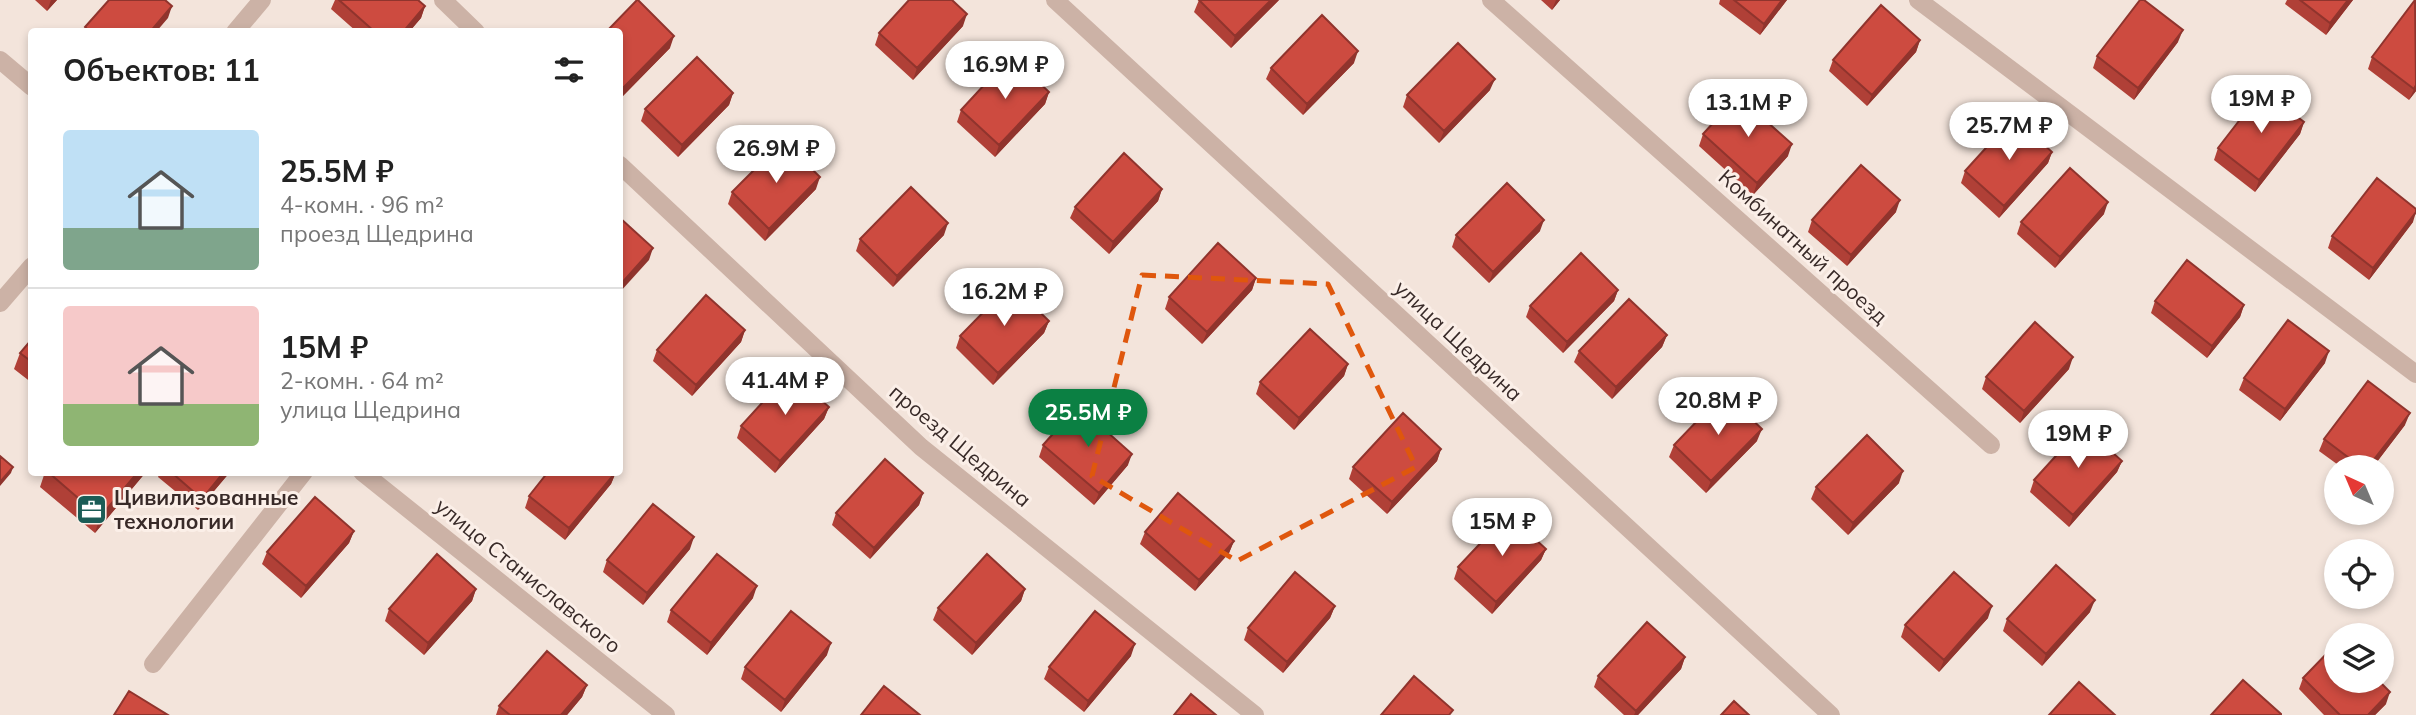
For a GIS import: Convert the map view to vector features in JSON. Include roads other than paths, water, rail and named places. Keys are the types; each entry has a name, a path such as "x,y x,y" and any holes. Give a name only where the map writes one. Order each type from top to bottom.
{"street":[{"path":"238,28 262,0"},
{"path":"443,0 472,28"},
{"name":"улица Щедрина","path":"1055,0 1831,715"},
{"name":"Комбинатный проезд","path":"1491,0 1991,445"},
{"path":"1918,0 2416,374"},
{"path":"0,60 28,84"},
{"name":"проезд Щедрина","path":"623,168 921,447 1255,715"},
{"path":"0,303 28,271"},
{"path":"153,664 301,476"},
{"name":"улица Станиславского","path":"367,476 666,715"}],"place":[{"name":"Цивилизованные технологии","path":"91,510"}]}
